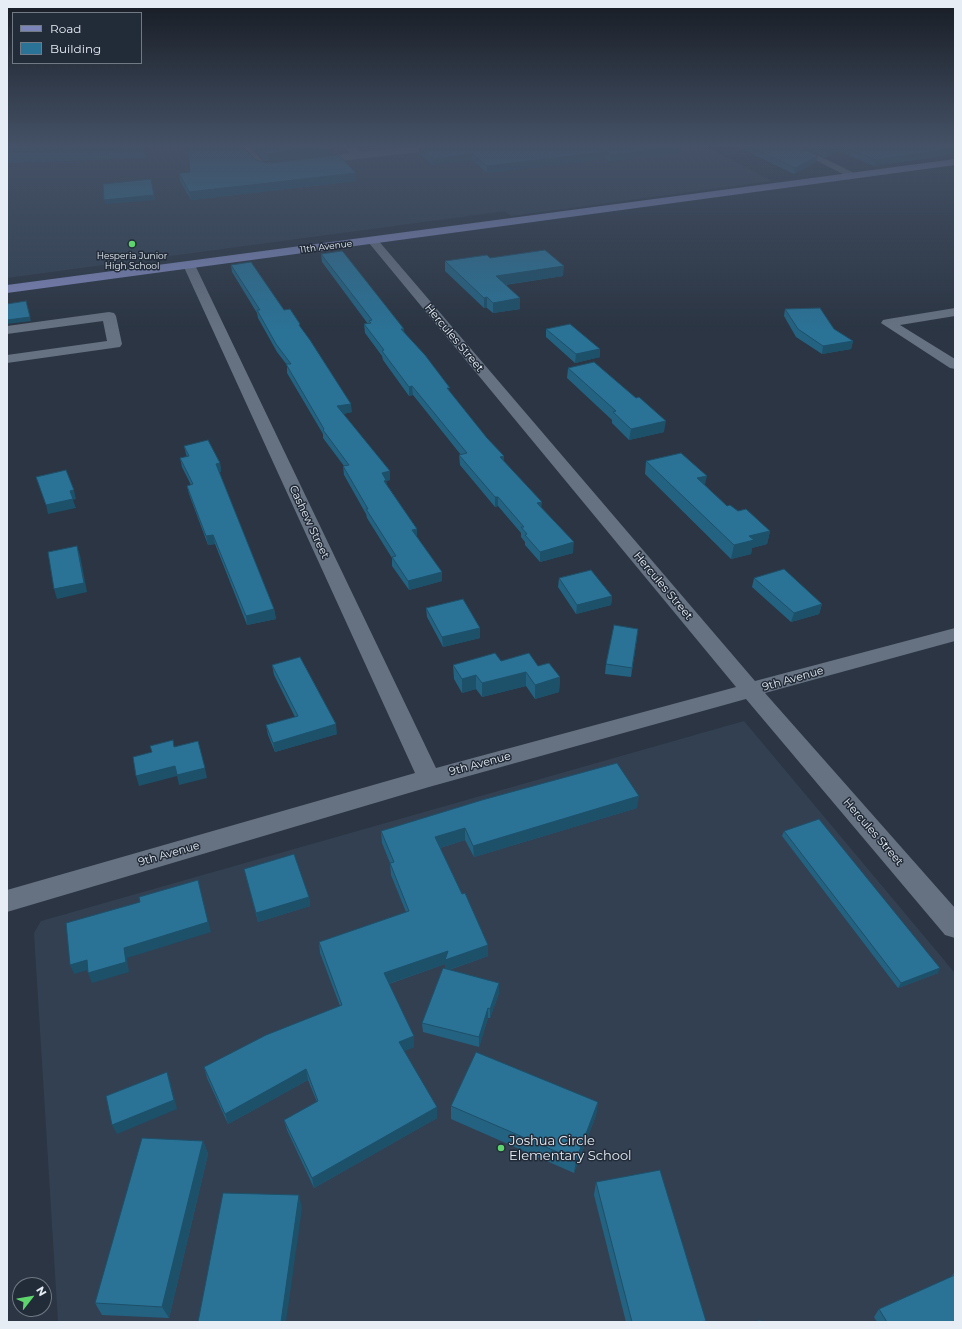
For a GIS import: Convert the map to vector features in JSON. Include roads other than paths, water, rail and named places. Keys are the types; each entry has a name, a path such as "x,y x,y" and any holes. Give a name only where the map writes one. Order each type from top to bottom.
{"main road":[{"name":"11th Avenue","path":"7,289 620,207"}],"street":[{"name":"Hercules Street","path":"373,241 751,691 955,928"},
{"name":"Cashew Street","path":"189,265 429,778"},
{"path":"955,312 888,323 955,365"},
{"path":"109,316 115,344 10,359 10,329 109,316"},
{"path":"97,332 112,330"},
{"name":"9th Avenue","path":"7,901 429,778 955,634"}],"place":[{"name":"Hesperia Junior High School","path":"132,244"},
{"name":"Joshua Circle Elementary School","path":"501,1148"}]}
